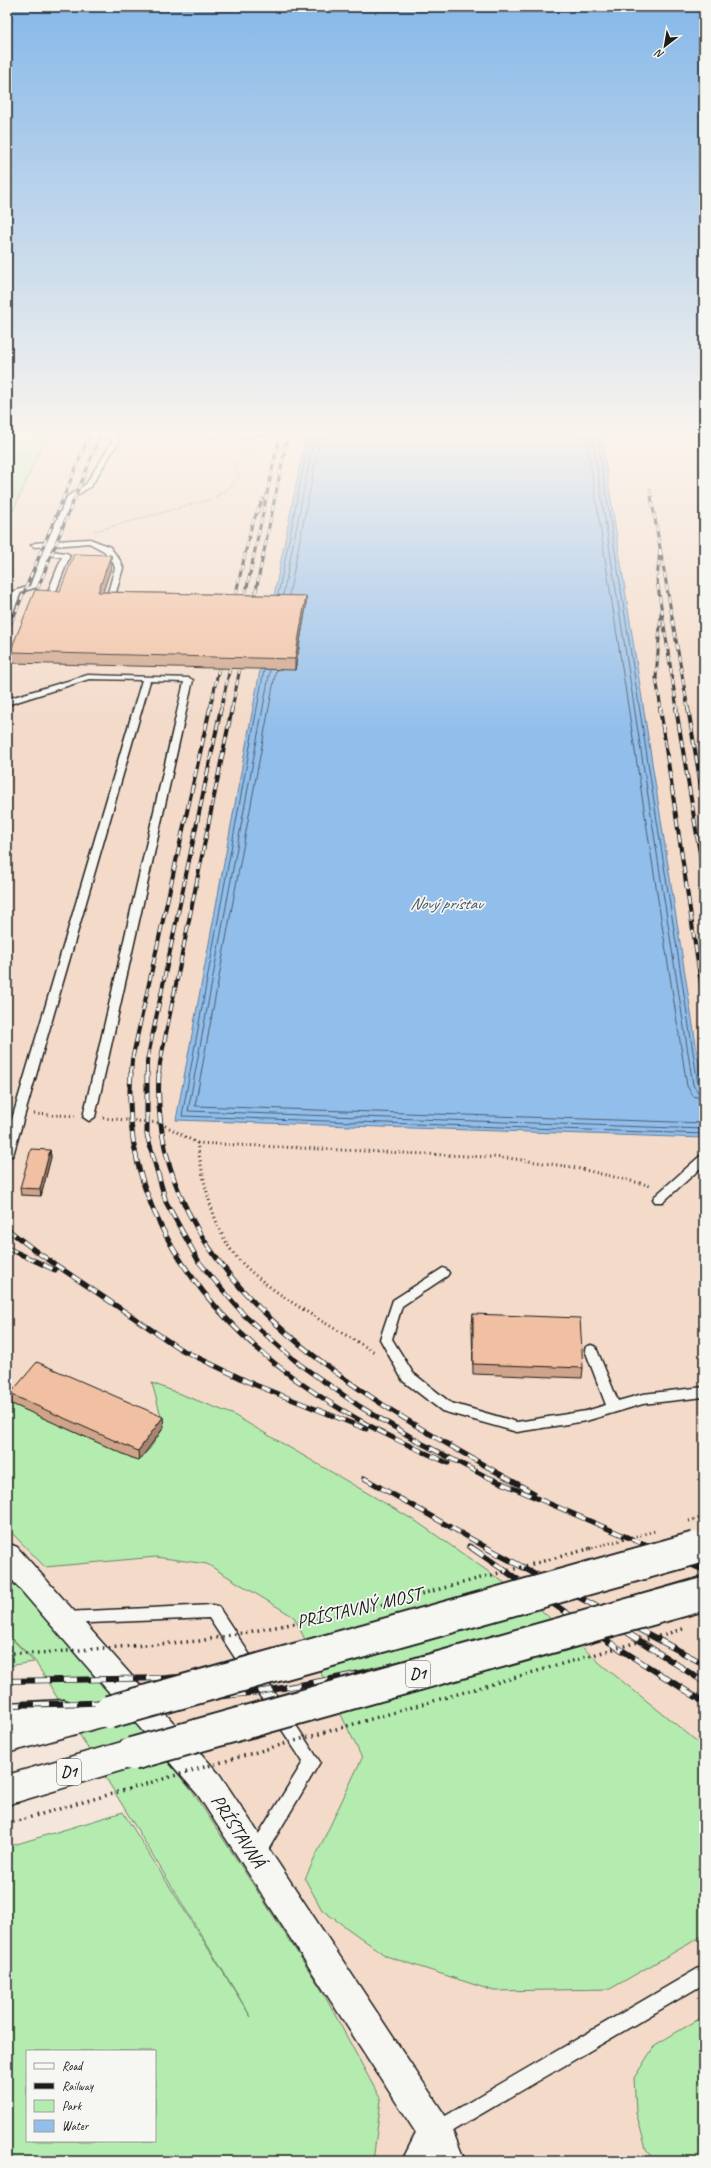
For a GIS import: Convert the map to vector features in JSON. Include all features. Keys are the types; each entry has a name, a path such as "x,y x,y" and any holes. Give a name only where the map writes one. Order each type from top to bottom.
{"highway":[{"name":"PRÍSTAVNÝ MOST","path":"109,1712 704,1546"},
{"name":"D1","path":"7,1790 704,1594"},
{"path":"7,1717 109,1712"},
{"path":"7,1739 109,1712"}],"street":[{"name":"PRÍSTAVNÁ","path":"7,1555 203,1778 442,2146"},
{"path":"420,2161 442,2146"}],"lane":[{"path":"7,617 18,591 33,587 56,530"},
{"path":"35,545 90,541 107,549 117,562 119,568 110,599"},
{"path":"46,553 66,555 49,599"},
{"path":"7,702 88,677 189,680 89,1117"},
{"path":"7,1155 13,1114 147,678"},
{"path":"659,1199 704,1160"},
{"path":"443,1273 397,1303 386,1338 408,1378 447,1407 517,1427 586,1416 643,1399 704,1392"},
{"path":"591,1350 614,1408"},
{"path":"62,1618 213,1611 312,1762 255,1856"},
{"path":"442,2146 704,1974"}],"path":[{"path":"78,541 98,530"},
{"path":"13,1114 89,1117 160,1123 197,1143 508,1158 572,1167 670,1190"},
{"path":"197,1143 210,1204 222,1231 239,1259 269,1285 314,1316 404,1370"},
{"path":"681,1524 704,1517"},
{"name":"PRÍSTAVNÝ MOST","path":"7,1653 40,1653 199,1641 351,1613 658,1530"},
{"path":"7,1824 689,1627"}],"shaded area":[{"path":"7,530 287,530 177,1120 704,1138 704,2161 314,2161 324,2136 34,1662 7,1634"},
{"path":"616,530 704,530 704,1096"}],"green space":[{"path":"152,1383 232,1414 417,1522 532,1602 602,1665 704,1747 704,1935 610,1989 494,1991 386,1956 322,1910 305,1879 362,1758 294,1617 207,1564 156,1557 45,1567 7,1528 7,1409 12,1404 139,1461 149,1450 164,1427"},
{"path":"7,1578 72,1643 194,1794 321,1989 381,2100 373,2161 7,2161 7,1847 123,1812 251,2017 35,1661 7,1633"},
{"path":"7,1634 34,1662 7,1666"},
{"path":"704,2016 704,2161 656,2161 646,2149 636,2112 634,2078 655,2045"}],"water":[{"name":"Nový prístav","path":"287,530 616,530 704,1096 704,1138 176,1120"}],"building":[{"path":"74,554 111,555 98,592 306,596 295,659 10,652 35,590 60,591"},
{"path":"31,1149 50,1150 40,1189 20,1188"},
{"path":"473,1314 580,1318 583,1368 473,1364"},
{"path":"37,1362 163,1417 138,1451 10,1394"}],"railway":[{"path":"7,633 50,530"},
{"path":"33,600 62,530"},
{"path":"233,606 251,530"},
{"path":"243,606 259,530"},
{"path":"253,605 268,530"},
{"path":"657,530 688,709"},
{"path":"660,549 657,580 677,709"},
{"path":"661,613 656,678 661,709"},
{"path":"7,665 14,646"},
{"path":"210,709 219,668"},
{"path":"221,709 230,668"},
{"path":"232,709 240,668"},
{"path":"131,1074 132,1060 210,708"},
{"path":"221,708 147,1061 147,1135 166,1202 199,1262 245,1316 299,1364 359,1406 421,1443 483,1475 655,1549"},
{"path":"159,1074 232,708"},
{"path":"660,708 704,1004"},
{"path":"676,708 704,878"},
{"path":"688,708 704,804"},
{"path":"131,1074 131,1127 142,1178 161,1226 187,1270 220,1311 257,1348 298,1381 368,1425 448,1463"},
{"path":"159,1074 165,1149 190,1216 230,1276 282,1330 342,1377 407,1420 534,1493"},
{"path":"7,1229 37,1252 180,1349 253,1384 366,1429"},
{"path":"7,1248 55,1270"},
{"path":"364,1478 489,1549"},
{"path":"469,1546 474,1549"},
{"path":"472,1548 548,1600"},
{"path":"487,1548 572,1593"},
{"path":"653,1548 686,1562"},
{"path":"686,1562 704,1557"},
{"path":"572,1593 686,1562"},
{"path":"686,1562 704,1570"},
{"path":"600,1609 704,1578"},
{"path":"548,1600 572,1593"},
{"path":"572,1593 600,1609"},
{"path":"7,1681 166,1678 258,1670 389,1644 548,1600"},
{"path":"548,1600 572,1617"},
{"path":"572,1617 600,1609"},
{"path":"600,1609 704,1664"},
{"path":"7,1705 136,1702 200,1698 264,1691 376,1670 486,1642 572,1617"},
{"path":"572,1617 609,1642 704,1702"},
{"path":"603,1617 704,1682"}]}
